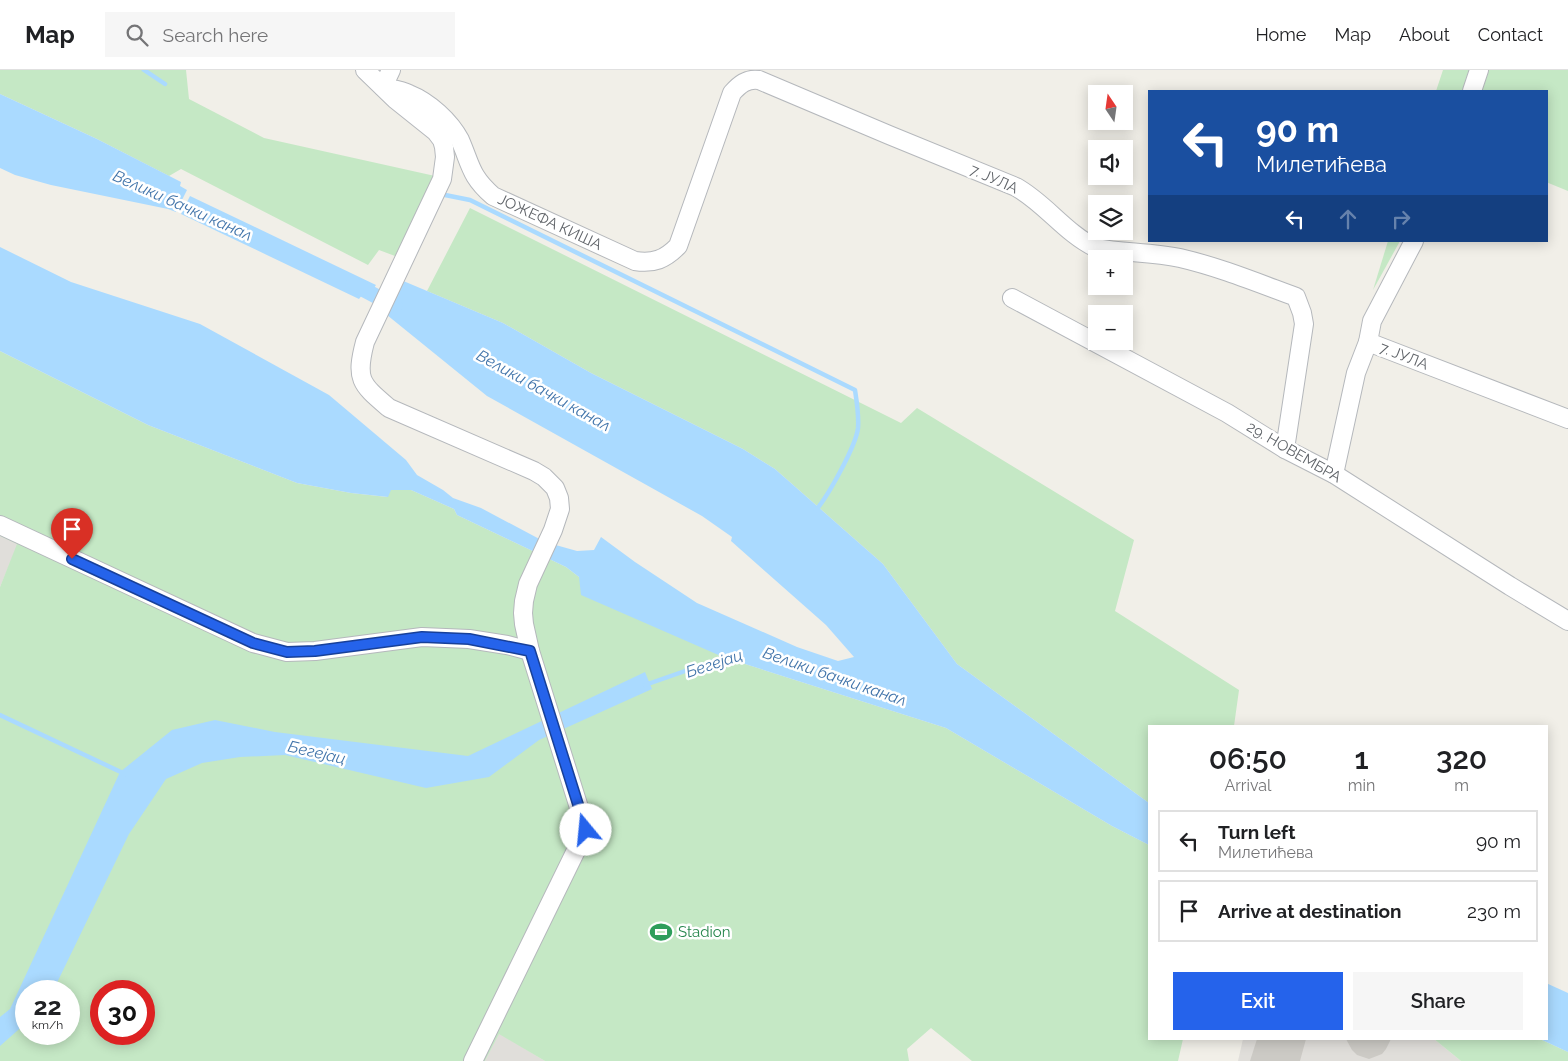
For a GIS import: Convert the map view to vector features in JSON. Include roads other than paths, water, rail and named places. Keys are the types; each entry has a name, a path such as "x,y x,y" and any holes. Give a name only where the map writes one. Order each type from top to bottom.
{"street":[{"name":"ЈОЖЕФА КИША","path":"365,70 436,132 444,147 444,168 442,179 365,342 360,361 362,380 370,391 389,408 534,471 555,488 560,503 560,513 526,593 523,613 530,651 586,830 473,1061"},
{"path":"383,87 391,70"},
{"path":"1472,90 1479,70"},
{"name":"7. ЈУЛА","path":"646,263 663,259 678,246 732,93 738,86 753,79 752,75 1016,187 1027,193 1071,231 1096,248 1179,258 1211,267 1296,297 1304,324 1285,449"},
{"name":"ЈОЖЕФА КИША","path":"383,87 409,94 433,109 443,118 460,140 469,166 481,186 492,196 635,261 646,263"},
{"path":"1368,342 1372,321 1413,242"},
{"name":"29. НОВЕМБРА","path":"1012,298 1227,413 1285,449 1334,474 1568,621"},
{"name":"7. ЈУЛА","path":"1334,474 1356,373 1368,342 1568,419"},
{"path":"0,525 253,643 287,652 315,651 422,637 469,639 530,651"}],"water":[{"path":"0,94 97,139 181,182 180,186 187,190 176,212 51,185 15,175 0,168"},
{"path":"190,196 376,285 367,298 362,295 359,299 181,214"},
{"path":"0,247 71,282 200,324 329,395 406,460 417,475 453,498 481,508 545,542 577,551 594,550 601,537 697,603 797,647 838,661 854,657 826,625 731,541 732,537 702,516 487,396 387,315 401,280 503,323 591,373 743,449 775,469 883,564 957,664 1148,802 1148,844 1112,826 946,728 723,657 581,595 579,577 566,567 457,515 454,509 411,490 391,490 388,497 351,493 297,483 148,425 0,351"},
{"path":"645,672 652,689 539,740 489,777 426,788 285,755 240,757 202,763 166,779 129,834 58,980 23,980 120,772 172,730 215,720 275,732 468,756"},
{"path":"1548,984 1568,993 1568,1052 1542,1040 1548,1040"},
{"path":"15,998 15,1033 0,1046 0,1017 10,1009"}],"waterway":[{"path":"144,70 165,84"},
{"path":"445,195 470,200 855,390 858,418 856,436 841,471 816,510"},
{"name":"Велики бачки канал","path":"353,284 395,306"},
{"name":"Бегејац","path":"645,685 728,656"},
{"path":"0,715 125,774"}],"place":[{"name":"Stadion","path":"661,932"}]}
